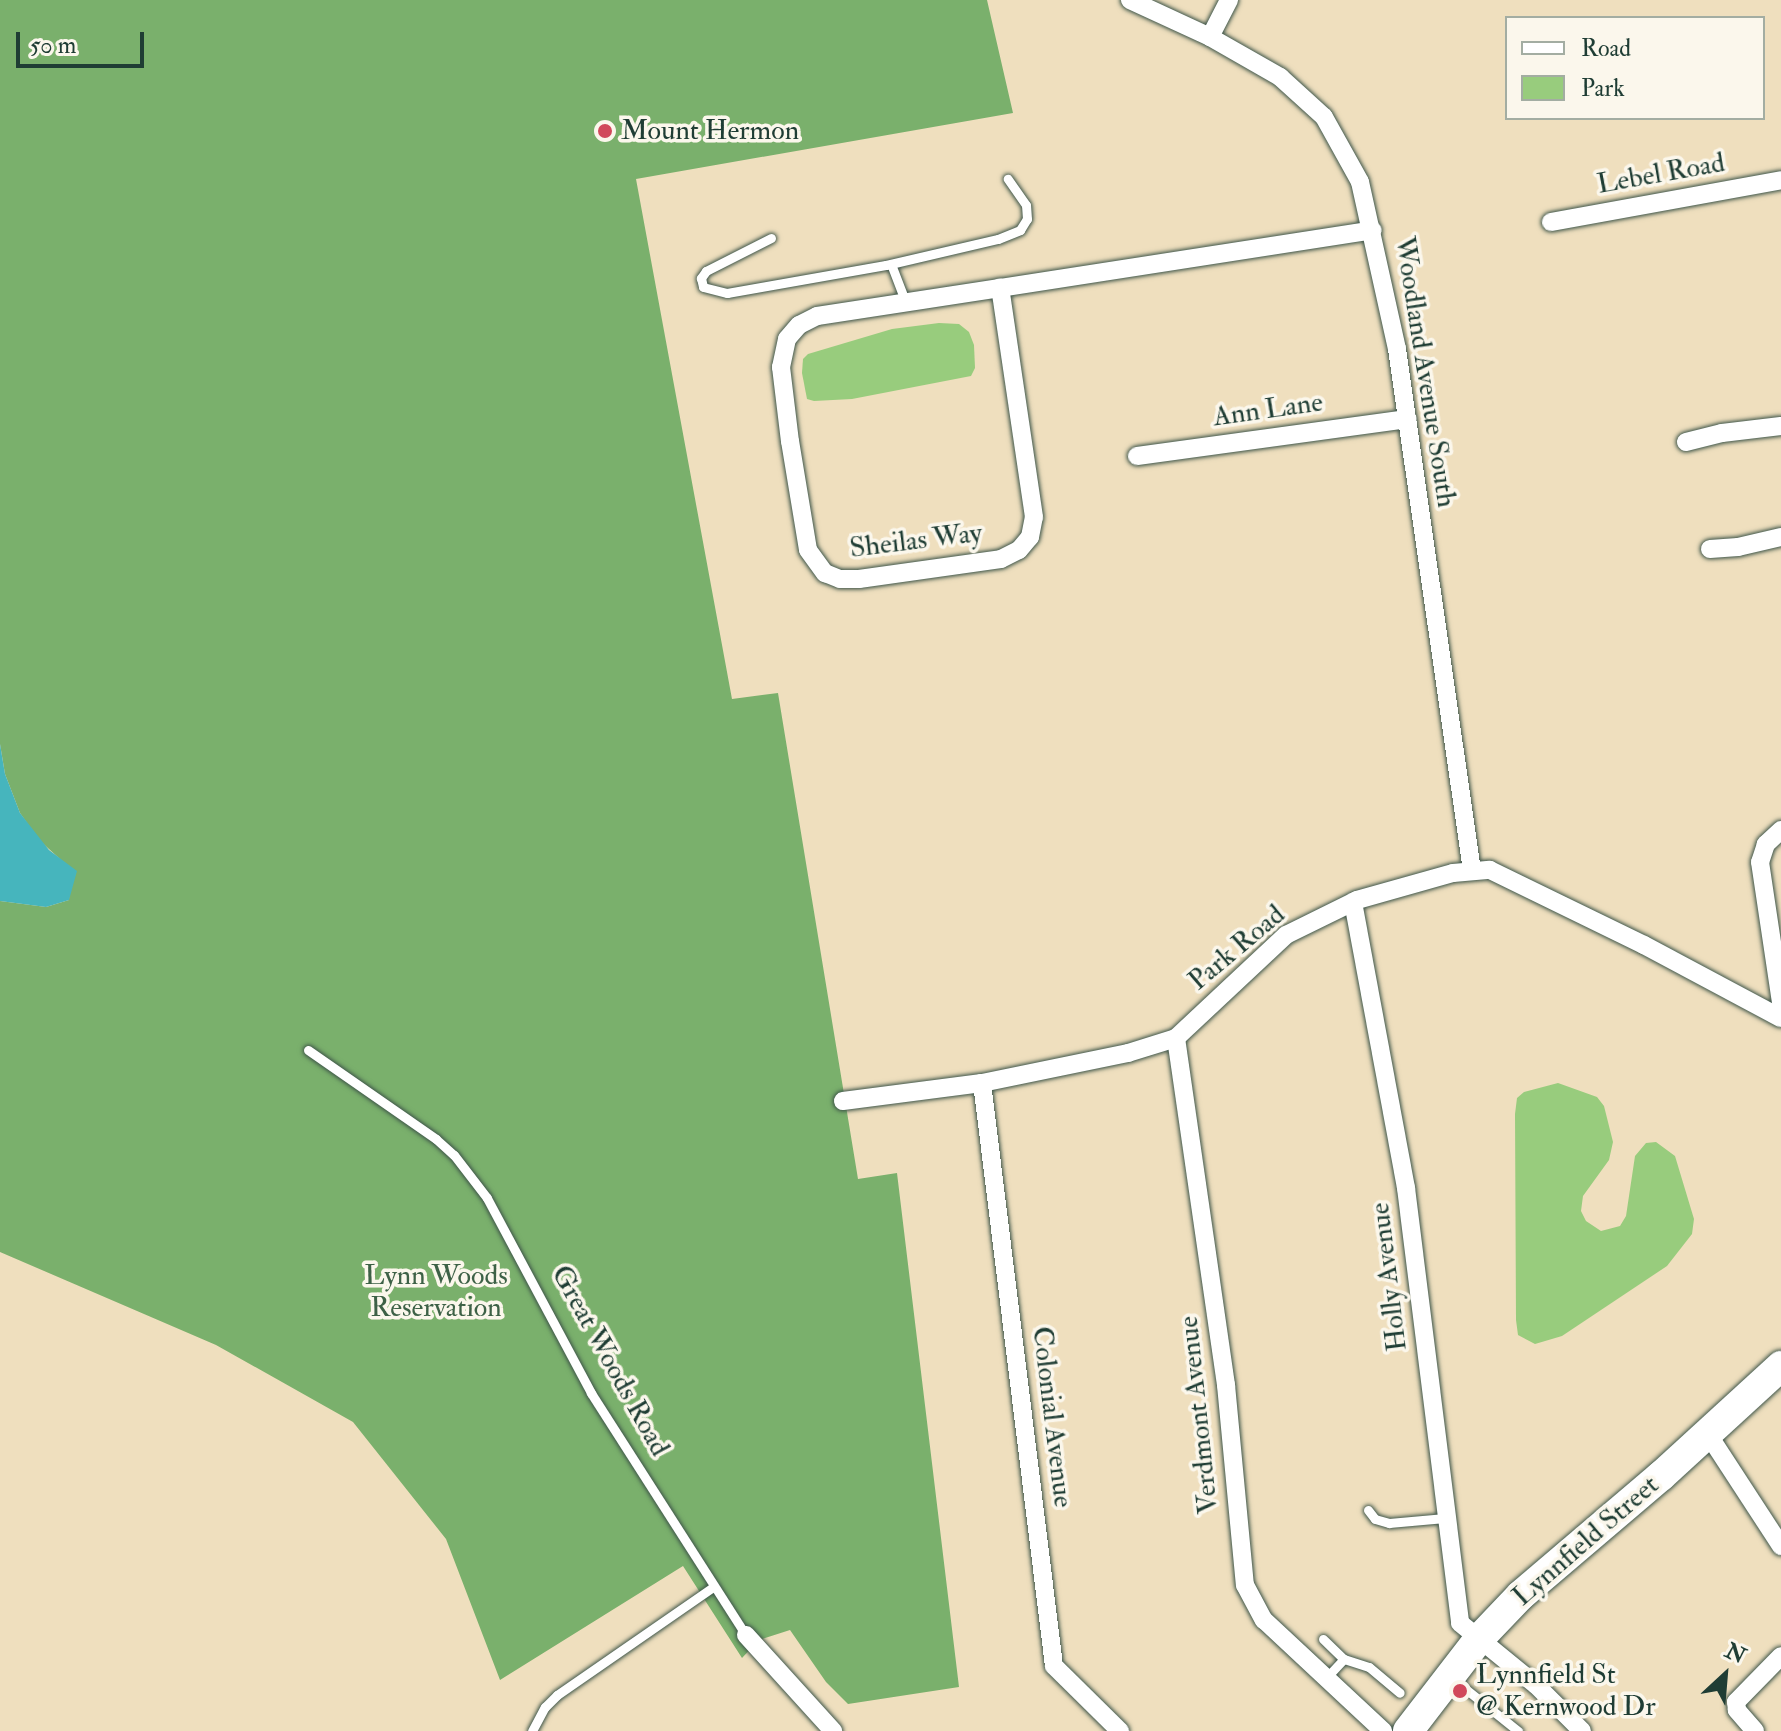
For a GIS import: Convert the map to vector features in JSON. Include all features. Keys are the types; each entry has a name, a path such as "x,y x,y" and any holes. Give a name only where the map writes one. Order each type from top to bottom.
{"main road":[{"name":"Lynnfield Street","path":"1408,1731 1478,1640 1521,1595 1708,1434 1781,1366"}],"street":[{"name":"Woodland Avenue South","path":"1130,0 1210,37 1280,77 1324,117 1354,168 1373,230 1407,419 1472,871"},
{"path":"1210,37 1229,0"},
{"name":"Lebel Road","path":"1551,222 1781,180"},
{"name":"Sheilas Way","path":"1000,288 1034,517 1030,537 1019,550 1001,559 840,579 818,567 808,550 790,441 781,357 787,339 807,320 905,301 1373,230"},
{"name":"Ann Lane","path":"1137,456 1407,419"},
{"path":"1686,442 1722,433 1781,426"},
{"path":"1710,549 1738,547 1781,537"},
{"path":"1781,830 1766,844 1760,862 1781,1002"},
{"name":"Park Road","path":"843,1101 982,1083 1128,1053 1176,1038 1286,935 1353,902 1453,873 1472,871 1490,870 1535,890 1781,1018"},
{"name":"Holly Avenue","path":"1353,902 1386,1062 1406,1188 1460,1623 1478,1640"},
{"name":"Verdmont Avenue","path":"1176,1038 1226,1385 1245,1585 1264,1620 1383,1731"},
{"name":"Colonial Avenue","path":"982,1083 1054,1666 1120,1731"},
{"path":"1708,1434 1781,1546"},
{"name":"Great Woods Road","path":"746,1635 821,1727"},
{"path":"1478,1640 1527,1677 1582,1731"},
{"path":"1755,1731 1737,1710 1736,1702 1781,1656"}],"lane":[{"path":"771,238 706,271 701,278 703,287 727,293 891,264 998,239 1020,230 1027,219 1026,205 1008,179"},
{"path":"891,264 905,301"},
{"name":"Great Woods Road","path":"308,1050 409,1118 466,1169 502,1223 591,1393 746,1635"},
{"path":"1368,1510 1375,1519 1389,1523 1445,1518"},
{"path":"532,1731 545,1707 557,1695 713,1587"},
{"path":"1323,1639 1344,1659 1369,1667 1400,1693"},
{"path":"1326,1678 1344,1659"},
{"path":"1450,1676 1518,1731"}],"green space":[{"name":"Lynn Woods Reservation","path":"0,0 987,0 1013,113 636,179 732,699 778,693 858,1179 897,1173 959,1687 848,1704 826,1682 790,1630 759,1640 742,1658 683,1566 500,1680 446,1539 353,1422 216,1345 0,1252 0,901 46,907 69,900 70,868 39,840 20,813 5,774 0,744"},
{"path":"939,323 959,324 969,332 974,345 975,368 971,376 852,399 807,399 802,373 803,359 808,354 892,329"},
{"path":"1558,1083 1597,1097 1604,1106 1613,1142 1609,1160 1583,1196 1581,1211 1586,1221 1601,1231 1620,1226 1626,1216 1635,1156 1646,1143 1656,1142 1675,1156 1694,1219 1692,1234 1667,1266 1562,1336 1535,1344 1518,1335 1516,1320 1515,1114 1517,1098 1524,1092"}],"water":[{"path":"0,744 5,774 20,813 49,850 77,871 69,900 46,907 0,901"}],"place":[{"name":"Mount Hermon","path":"605,131"},
{"name":"Lynnfield St @ Kernwood Dr","path":"1460,1691"}]}
